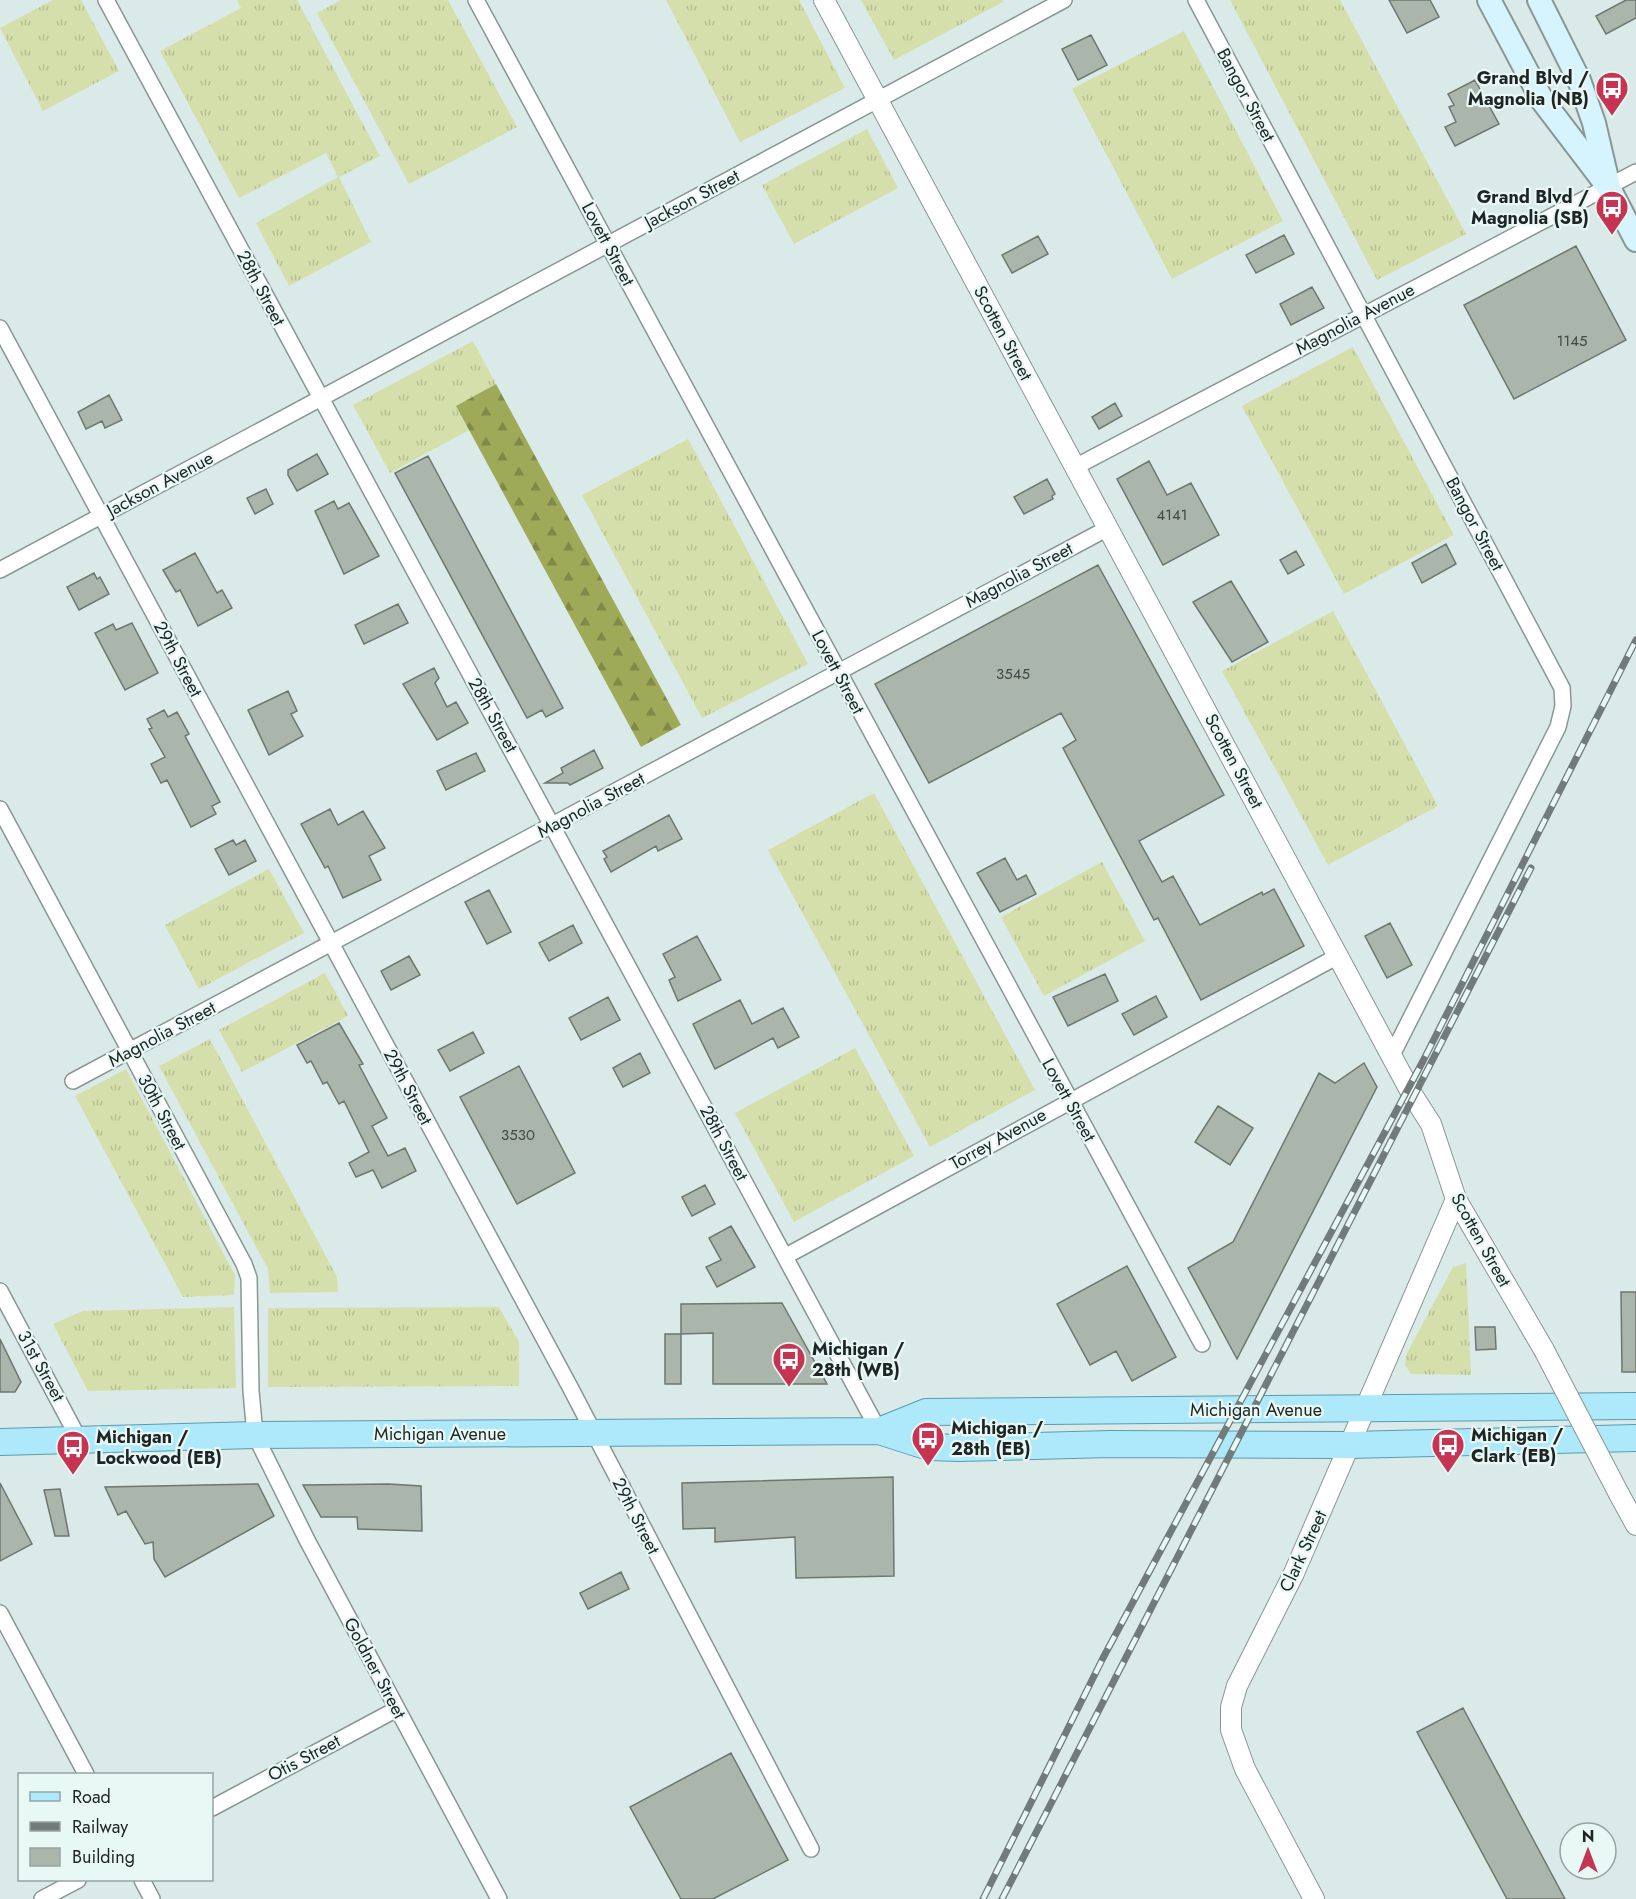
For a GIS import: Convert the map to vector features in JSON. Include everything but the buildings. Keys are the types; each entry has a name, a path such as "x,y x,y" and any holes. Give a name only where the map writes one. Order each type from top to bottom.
{"main road":[{"path":"1489,0 1542,100 1609,188 1636,240"},
{"path":"1539,0 1579,80 1594,123 1609,188"},
{"name":"Michigan Avenue","path":"879,1431 926,1412 1636,1406"},
{"name":"Michigan Avenue","path":"0,1442 255,1435 879,1431 929,1448 1110,1444 1350,1445 1636,1438"}],"street":[{"name":"28th Street","path":"106,0 879,1431"},
{"name":"Lovett Street","path":"476,0 1202,1344"},
{"name":"Scotten Street","path":"824,0 1338,956 1431,1124 1456,1199 1544,1350 1636,1525"},
{"name":"Jackson Street","path":"320,398 1064,0"},
{"name":"Bangor Street","path":"1196,0 1562,688 1563,706 1558,727 1392,1055"},
{"name":"Magnolia Avenue","path":"1075,467 1636,172"},
{"name":"29th Street","path":"0,328 332,944 811,1849"},
{"name":"Jackson Avenue","path":"0,570 320,398"},
{"name":"Magnolia Street","path":"73,1081 1108,528"},
{"name":"30th Street","path":"0,809 244,1264 249,1278 251,1391 255,1435"},
{"name":"Torrey Avenue","path":"786,1256 1338,956"},
{"name":"Clark Street","path":"1314,1899 1245,1769 1231,1730 1231,1707 1236,1686 1294,1573 1456,1199"},
{"name":"31st Street","path":"0,1291 80,1441"},
{"name":"Goldner Street","path":"255,1435 307,1540 499,1899"},
{"path":"1,1615 85,1773"},
{"name":"Otis Street","path":"213,1807 398,1709"},
{"path":"42,1899 76,1881"},
{"path":"143,1881 152,1899"}],"green space":[{"path":"53,0 81,0 119,71 43,111 0,28"},
{"path":"237,0 297,0 380,156 339,177 371,242 289,286 256,223 338,177 326,153 239,198 160,51 241,8"},
{"path":"341,0 448,0 517,127 409,184 317,13"},
{"path":"666,0 799,0 845,88 740,142"},
{"path":"861,0 1002,0 1003,2 894,60"},
{"path":"1230,0 1340,0 1466,234 1377,280"},
{"path":"1184,31 1283,221 1172,279 1072,89"},
{"path":"867,129 898,188 794,244 762,185"},
{"path":"473,341 496,384 456,406 469,430 390,473 353,405"},
{"path":"1353,347 1454,535 1344,594 1242,406"},
{"path":"496,384 681,725 641,747 456,406"},
{"path":"688,439 808,664 702,718 582,495"},
{"path":"1333,611 1438,806 1328,865 1222,671"},
{"path":"874,793 1035,1090 930,1147 768,850"},
{"path":"1102,862 1145,941 1044,996 1001,917"},
{"path":"269,869 304,933 199,989 165,925"},
{"path":"325,973 348,1016 242,1072 219,1030"},
{"path":"210,1039 337,1277 338,1292 270,1293 268,1269 159,1066"},
{"path":"855,1048 914,1156 794,1222 735,1113"},
{"path":"126,1069 235,1275 234,1295 183,1297 75,1096"},
{"path":"1466,1263 1471,1375 1411,1374 1405,1365 1406,1355 1453,1267"},
{"path":"234,1307 236,1388 88,1391 53,1324 83,1311"},
{"path":"499,1307 519,1342 519,1386 268,1387 268,1308"}],"railway":[{"path":"983,1899 1103,1658 1423,1061 1636,640"},
{"path":"1002,1899 1531,868"}],"place":[{"name":"Grand Blvd / Magnolia (NB)","path":"1612,117"},
{"name":"Grand Blvd / Magnolia (SB)","path":"1612,236"},
{"name":"Michigan / 28th (WB)","path":"789,1388"},
{"name":"Michigan / 28th (EB)","path":"928,1467"},
{"name":"Michigan / Clark (EB)","path":"1448,1474"},
{"name":"Michigan / Lockwood (EB)","path":"73,1476"}]}
